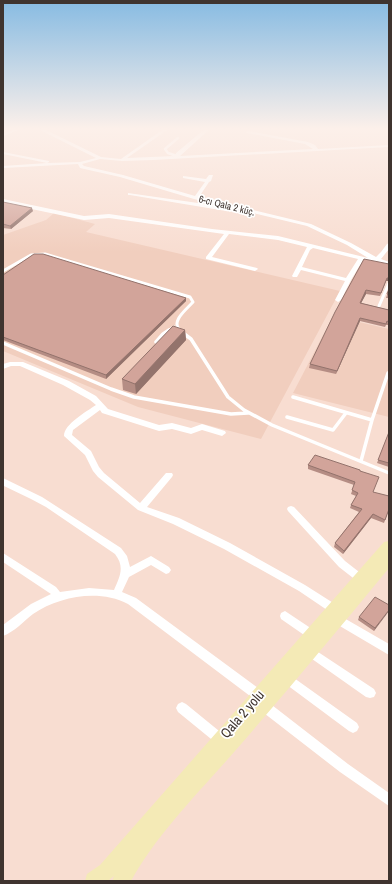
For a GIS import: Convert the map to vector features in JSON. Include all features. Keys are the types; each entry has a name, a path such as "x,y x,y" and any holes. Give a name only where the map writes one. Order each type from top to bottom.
{"main road":[{"name":"Qala 2 yolu","path":"94,881 106,871 220,739 261,700 287,678 309,652 360,578 389,546"},
{"name":"Qala 2 yolu","path":"121,881 134,857 261,700 311,634 335,614 389,559"}],"street":[{"name":"6-cı Qala 2 küç.","path":"92,169 121,176 196,198 309,225 378,260 389,264"},
{"path":"185,177 210,179 196,198"},
{"path":"130,194 222,209 226,209 230,206"},
{"path":"3,201 84,218 102,216 278,238 361,258 378,260 389,245"},
{"path":"102,216 102,213 109,210"},
{"path":"227,232 208,258 254,269"},
{"path":"295,276 308,249 312,246"},
{"path":"338,300 361,258"},
{"path":"300,268 348,280"},
{"path":"3,367 16,363 21,364 66,383 93,398 109,413 159,428 172,426 191,431 202,427 222,433"},
{"path":"100,406 70,428 68,436 88,454 96,469 101,474 141,508 176,522 227,546 306,591 335,614 389,650"},
{"path":"141,508 169,475"},
{"path":"3,482 34,496 64,514 123,556 126,564 126,574 117,594"},
{"path":"291,510 342,564 360,578"},
{"path":"3,557 53,590 58,596"},
{"path":"126,574 151,560 166,570"},
{"path":"3,631 43,603 58,596 102,592 117,594 132,601 261,700 344,768 389,800"},
{"path":"285,616 311,634"},
{"path":"309,652 370,693"},
{"path":"287,678 353,727"},
{"path":"182,708 220,739"}],"lane":[{"path":"3,271 32,255 45,254 185,294 193,299 193,302 178,318 178,329 190,339 228,397 235,404 248,413 389,473"},
{"path":"379,306 389,283"},
{"path":"156,342 163,334 177,325"},
{"path":"3,343 111,389 134,397 231,414 248,413"},
{"path":"361,461 372,420 388,373"},
{"path":"293,397 372,420"},
{"path":"287,417 333,430 346,413"}],"shaded area":[{"path":"54,213 95,224 86,232 340,291 261,439 138,407 3,351 3,235 46,220"},
{"path":"333,316 389,329 389,417 293,393"}],"building":[{"path":"3,202 32,208 10,226 3,224"},
{"path":"34,254 43,254 186,298 106,375 3,337 3,275"},
{"path":"364,259 389,264 389,278 387,278 381,293 366,290 360,303 389,310 389,322 387,321 386,324 360,318 337,371 310,364 335,312"},
{"path":"173,326 185,330 135,384 122,379"},
{"path":"389,432 389,463 378,460"},
{"path":"315,455 379,477 373,492 389,496 389,509 385,520 373,514 344,551 335,543 362,509 351,505 358,493 352,490 355,482 308,465"},
{"path":"375,597 389,605 389,610 375,628 359,617"}]}
